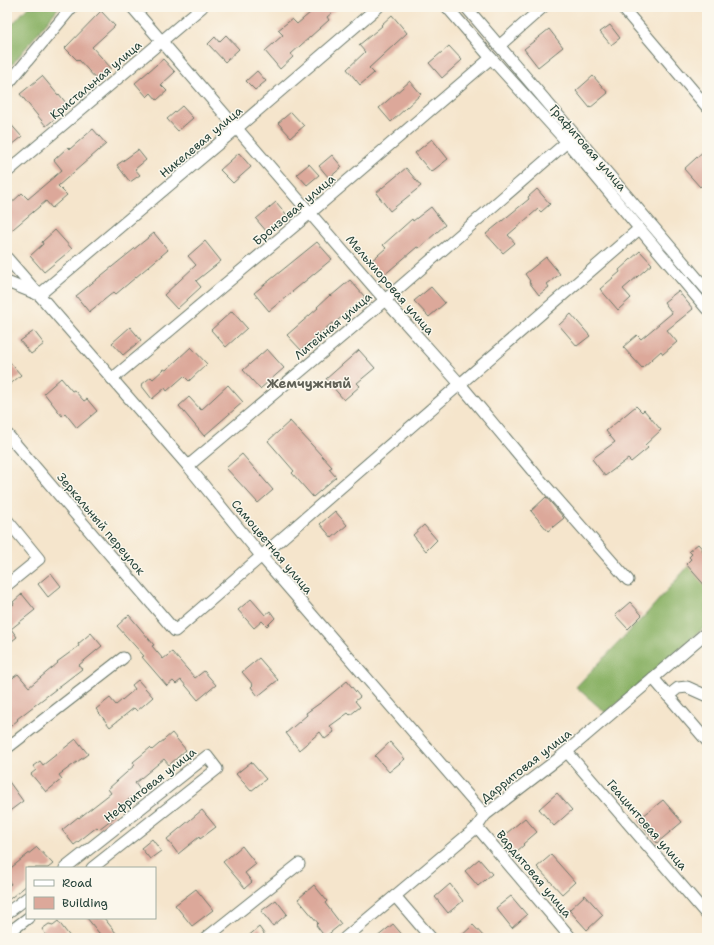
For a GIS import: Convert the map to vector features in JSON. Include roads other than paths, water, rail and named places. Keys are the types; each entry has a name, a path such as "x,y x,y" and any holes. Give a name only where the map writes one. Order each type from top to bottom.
{"street":[{"path":"7,85 72,7"},
{"name":"Мельхиоровая улица","path":"132,7 385,300 460,384 536,475 628,580"},
{"name":"Кристальная улица","path":"7,172 202,7"},
{"name":"Никелевая улица","path":"39,295 378,7"},
{"name":"Графитовая улица","path":"447,7 567,142 707,309"},
{"path":"466,7 707,290"},
{"path":"499,46 543,7"},
{"path":"622,7 707,107"},
{"name":"Бронзовая улица","path":"112,379 310,213 491,58"},
{"name":"Литейная улица","path":"188,466 385,300 567,142"},
{"path":"262,557 639,229"},
{"name":"Самоцветная улица","path":"7,258 188,466 262,557 485,815"},
{"name":"Самоцветная улица","path":"7,282 39,295"},
{"name":"Зеркальный переулок","path":"7,434 175,631 262,557"},
{"path":"7,520 39,559 7,585"},
{"name":"Дарритовая улица","path":"345,938 477,827 485,815 567,752 707,632"},
{"path":"7,748 123,658"},
{"path":"653,678 707,741"},
{"path":"668,696 678,688 687,687 707,696"},
{"name":"Геацинтовая улица","path":"567,752 707,915"},
{"name":"Нефритовая улица","path":"66,867 207,756 217,770 93,867"},
{"name":"Вардитовая улица","path":"477,827 571,938"},
{"path":"206,938 299,864"},
{"path":"395,896 431,938"},
{"path":"7,914 26,899"},
{"path":"7,934 27,919"}],"district":[{"name":"Жемчужный","path":"309,383"}]}
